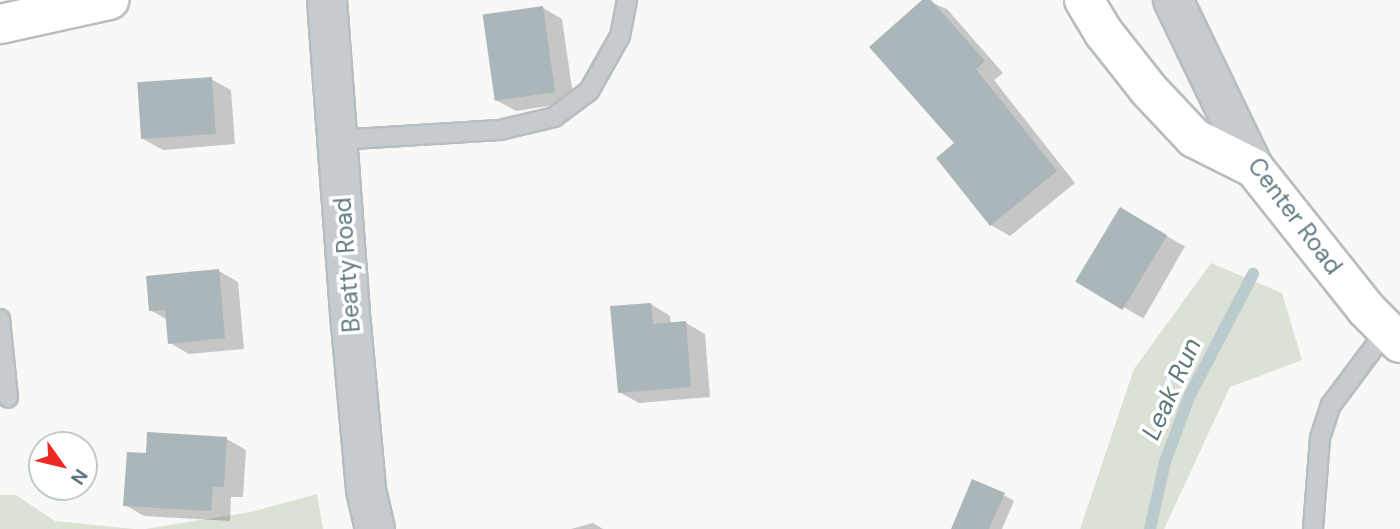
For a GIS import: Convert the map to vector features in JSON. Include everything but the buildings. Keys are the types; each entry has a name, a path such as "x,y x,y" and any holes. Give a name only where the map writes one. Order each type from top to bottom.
{"main road":[{"path":"0,24 109,0"},
{"path":"1084,0 1104,33 1148,89 1194,138 1254,168"},
{"name":"Center Road","path":"1254,168 1366,309 1394,336"}],"street":[{"name":"Beatty Road","path":"327,0 366,491 374,529"},
{"name":"Center Road","path":"1172,0 1254,168"}],"lane":[{"path":"337,140 500,130 554,117 589,90 620,36 627,0"},
{"path":"0,319 8,398"},
{"path":"1312,529 1320,438 1331,405 1394,336"}],"shaded area":[{"path":"1211,263 1282,293 1302,360 1230,387 1164,529 1080,529 1134,369"},
{"path":"317,494 323,529 145,529 251,512"},
{"path":"0,495 16,495 55,521 135,529 0,529"}],"waterway":[{"name":"Leak Run","path":"1150,529 1165,462 1189,397 1253,274"}]}
